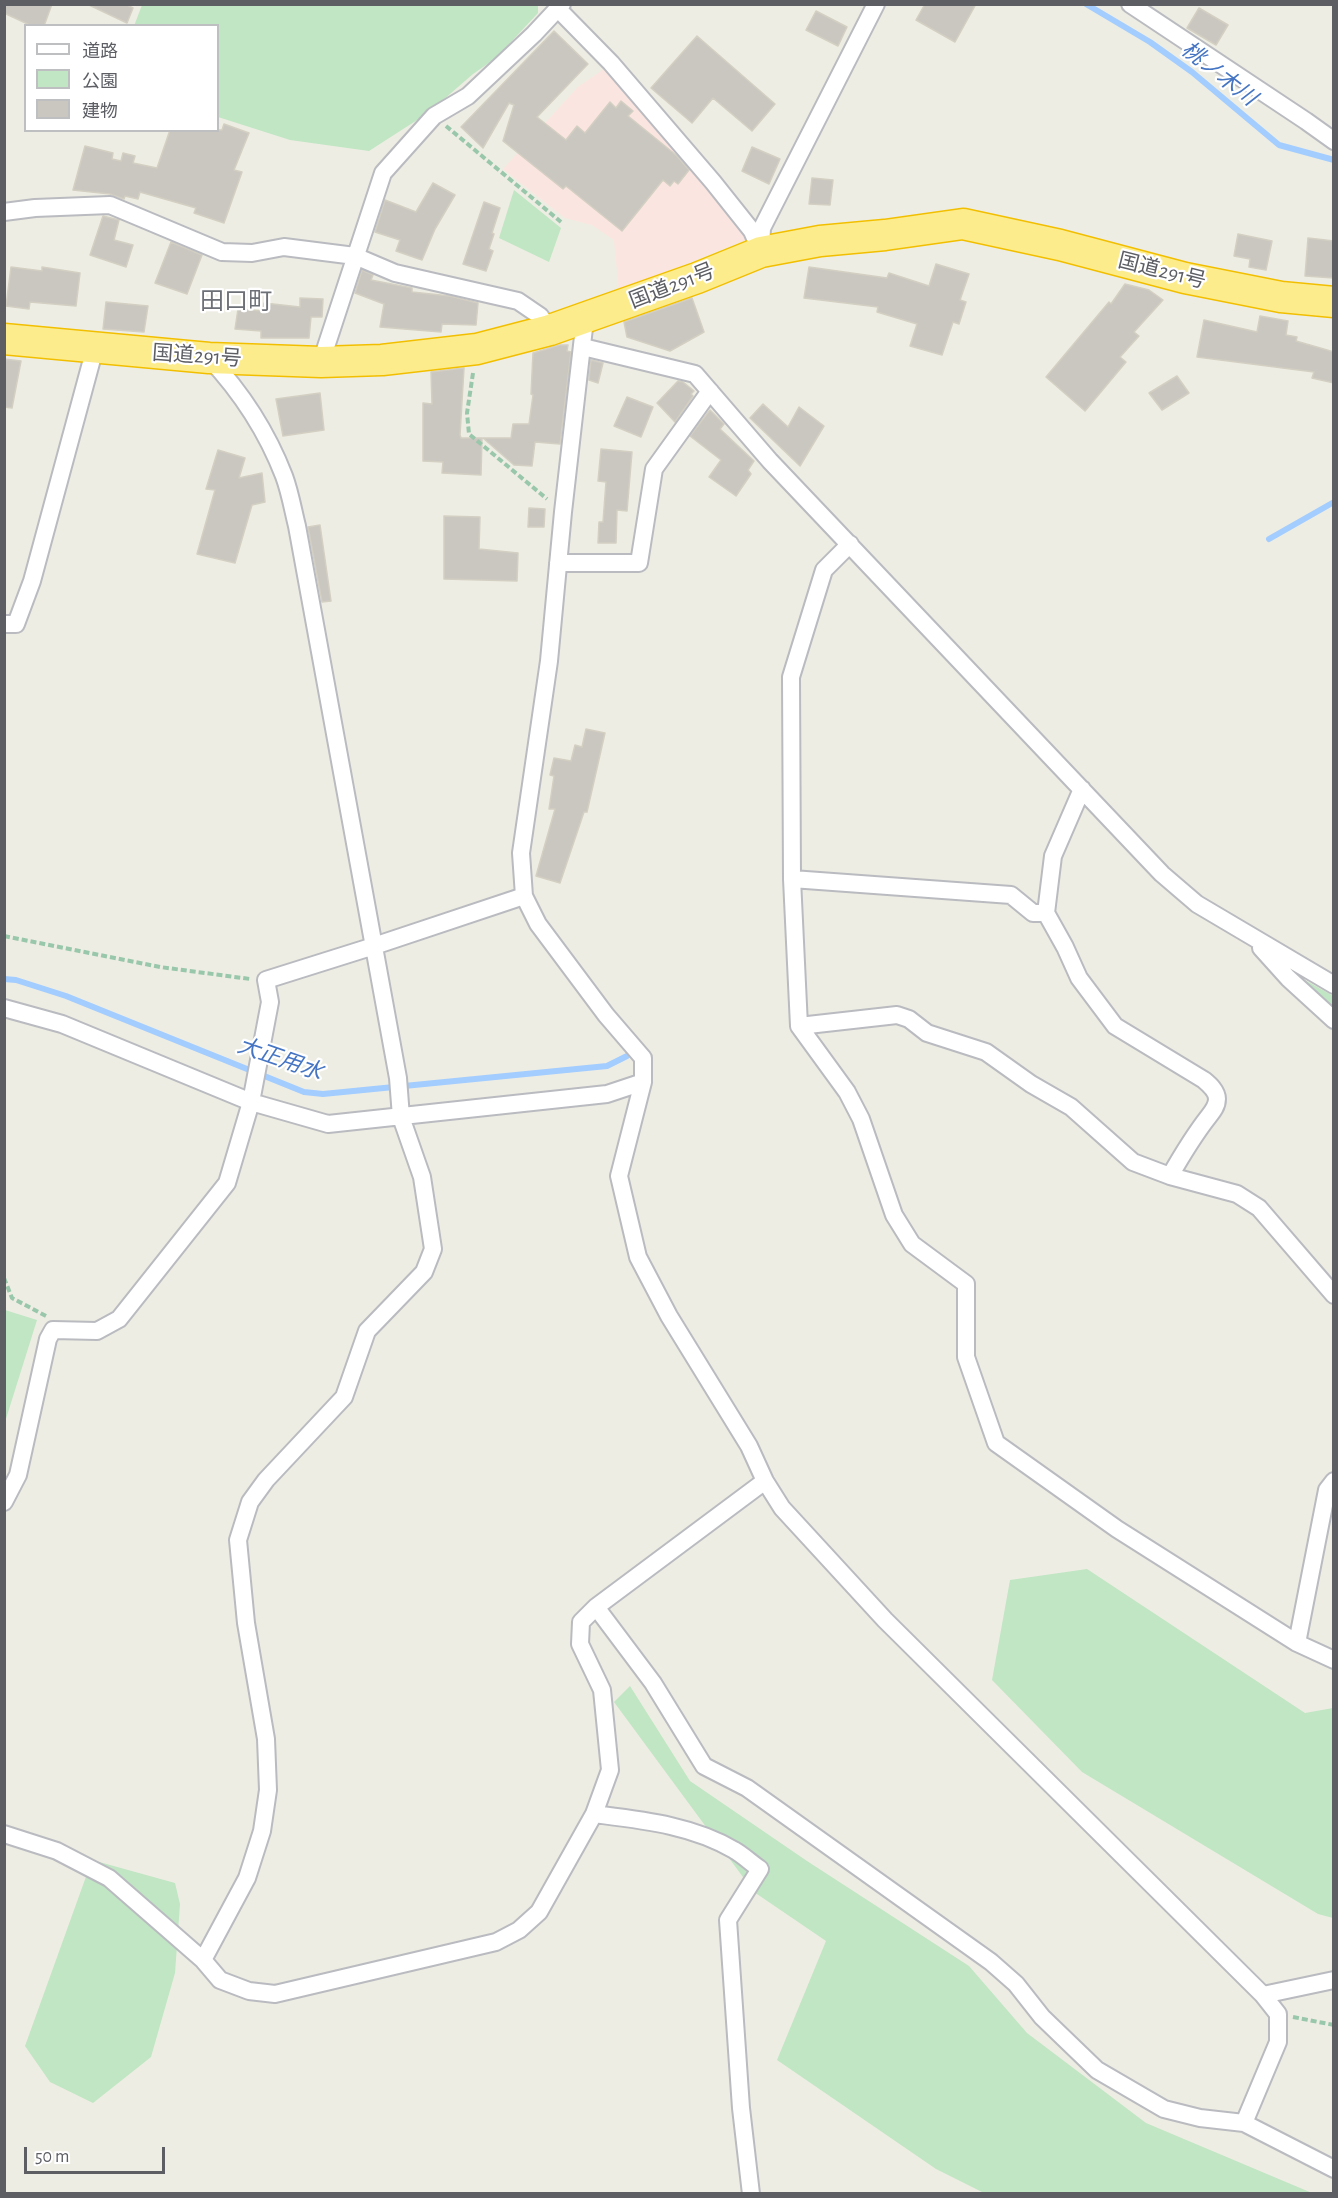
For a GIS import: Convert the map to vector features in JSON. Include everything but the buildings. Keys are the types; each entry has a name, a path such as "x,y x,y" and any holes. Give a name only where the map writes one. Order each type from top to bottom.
{"highway":[{"name":"国道291号","path":"4,339 209,358 321,362 382,360 477,349 550,330 584,333 760,252 820,241 963,224 1060,245 1185,278 1281,297 1334,302"}],"street":[{"path":"760,252 762,228 876,4"},
{"path":"1130,4 1334,141"},
{"path":"321,362 383,173 434,116 468,96 560,7 713,182 752,231 760,252"},
{"path":"4,212 35,208 110,205 222,252 252,253 284,247 355,255 395,273 518,301 540,316 550,330"},
{"path":"1244,2123 1278,2042 1278,2014 1263,1995 885,1620 782,1508 765,1481 748,1446 669,1316 638,1257 619,1176 643,1082 643,1058 606,1015 538,924 524,896 521,853 549,661 563,512 584,333 695,374 771,461 1162,874 1197,904 1334,985"},
{"path":"4,624 16,624 33,581 95,348"},
{"path":"203,1960 247,1878 262,1831 268,1790 266,1739 246,1623 238,1540 250,1502 266,1480 344,1397 367,1331 424,1272 433,1249 422,1178 402,1110 375,946 346,805 297,526 285,477 256,420 232,381 209,358"},
{"path":"558,563 639,563 654,469 710,391"},
{"path":"850,544 824,570 791,677 792,879 799,1026 847,1092 861,1119 894,1215 912,1244 966,1284 966,1357 996,1443 1117,1529 1297,1643 1334,1660"},
{"path":"1082,789 1053,856 1046,914 1079,978 1108,1019 1115,1026 1204,1080 1216,1094 1217,1102 1214,1109 1196,1131 1170,1176"},
{"path":"792,879 1011,895 1033,913 1046,914"},
{"path":"4,1502 18,1475 48,1339 52,1330 98,1331 119,1319 227,1183 251,1102 270,1002 266,980 524,896"},
{"path":"1246,932 1288,978 1334,1020"},
{"path":"4,1008 62,1024 251,1102 328,1124 402,1110 608,1094 643,1082"},
{"path":"799,1026 897,1015 909,1019 927,1033 986,1052 1031,1084 1071,1107 1133,1162 1170,1176 1237,1194 1259,1208 1334,1295"},
{"path":"4,1834 57,1851 109,1878 203,1960 220,1980 249,1991 275,1994 496,1941 519,1930 539,1912 594,1814 610,1770 602,1690 580,1644 581,1622 596,1607 765,1481"},
{"path":"1297,1643 1327,1490 1334,1481"},
{"path":"596,1607 653,1683 704,1766 747,1788 991,1962 1016,1984 1042,2017 1097,2070 1164,2109 1200,2118 1244,2123 1334,2169"},
{"path":"594,1814 697,1833 734,1850 760,1869 728,1920 741,2108 751,2193"},
{"path":"1263,1995 1334,1980"}],"path":[{"path":"434,116 561,222"},
{"path":"477,349 467,413 468,434 563,512"},
{"path":"4,936 160,967 266,980"},
{"path":"4,1278 12,1298 46,1316 52,1330"},
{"path":"1278,2014 1334,2025"}],"shaded area":[{"path":"607,67 708,187 748,239 619,291 614,240 592,225 565,218 503,169 578,87"}],"green space":[{"path":"142,5 538,5 538,13 496,58 473,74 428,113 369,151 290,140 219,117 219,24 135,24"},
{"path":"514,190 561,228 549,262 499,238"},
{"path":"1296,975 1333,996 1333,1010"},
{"path":"4,1310 37,1320 5,1422"},
{"path":"1087,1569 1305,1713 1333,1708 1333,1918 1318,1914 1082,1772 992,1680 1010,1580"},
{"path":"630,1686 690,1781 807,1861 969,1966 1027,2033 1146,2123 1312,2193 984,2193 936,2169 777,2060 826,1941 754,1892 614,1702"},
{"path":"92,1860 175,1883 180,1904 175,1973 151,2057 93,2103 50,2082 25,2046"}],"waterway":[{"name":"桃ノ木川","path":"1086,4 1150,42 1192,72 1279,145 1334,160"},
{"name":"大正用水","path":"1269,539 1334,502"},
{"name":"大正用水","path":"4,979 16,980 66,996 304,1092 323,1094 607,1066 627,1056"}],"district":[{"name":"田口町","path":"236,302"}]}
